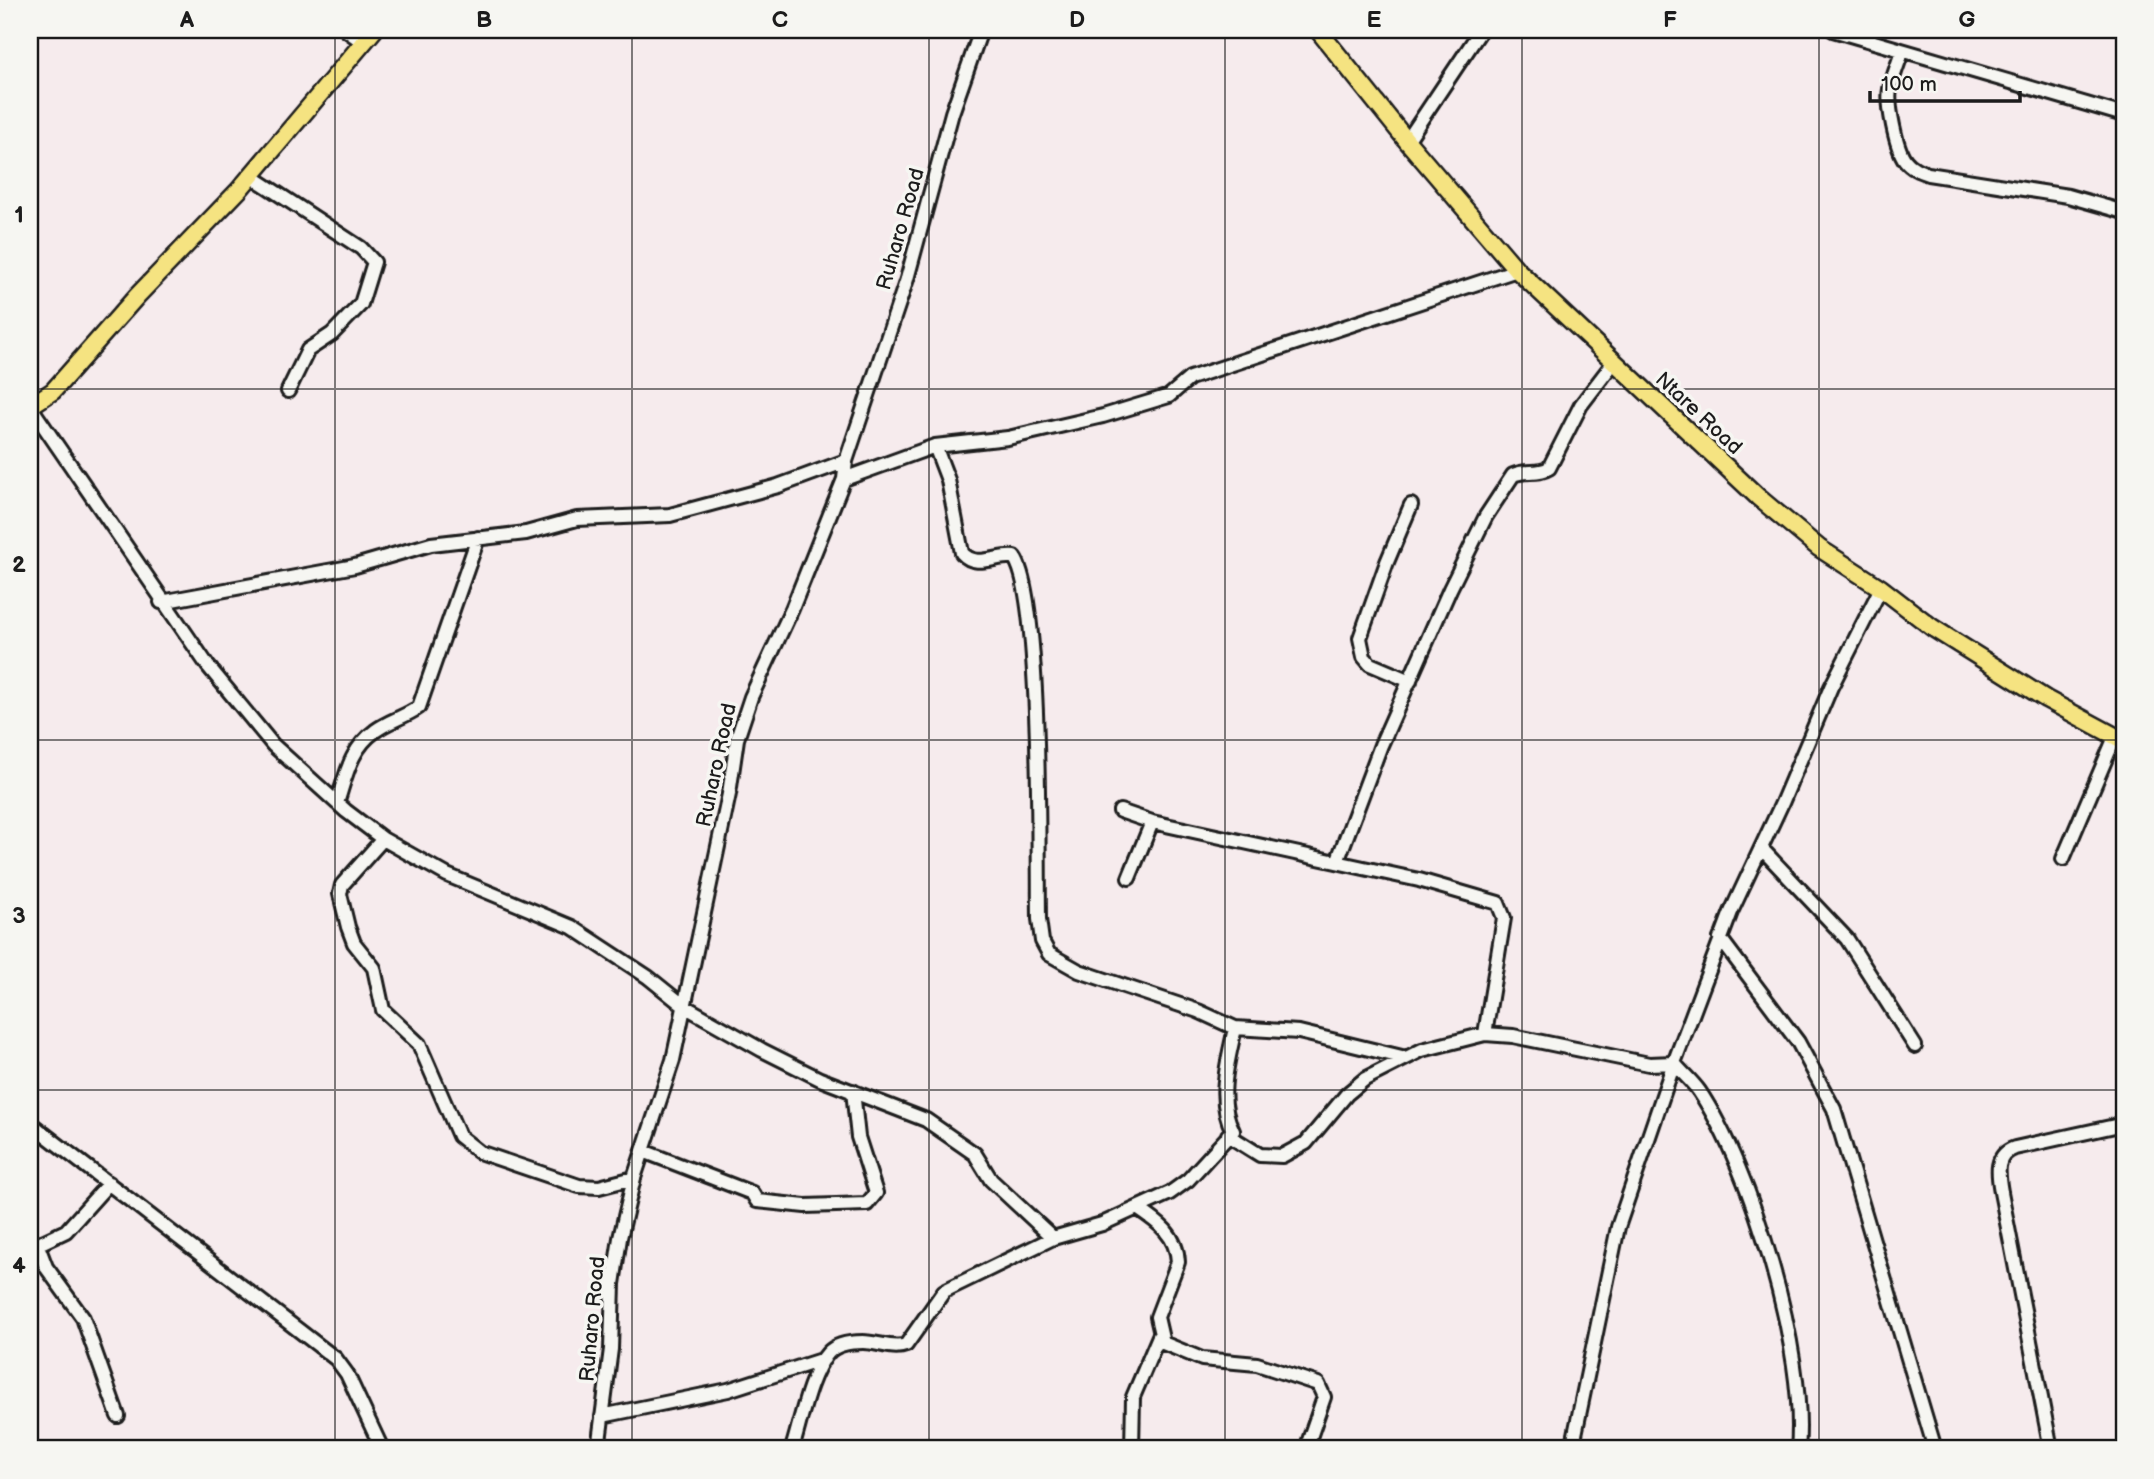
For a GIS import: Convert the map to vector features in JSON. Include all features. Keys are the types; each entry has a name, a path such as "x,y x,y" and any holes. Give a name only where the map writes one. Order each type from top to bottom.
{"main road":[{"name":"Ntare Road","path":"1318,30 1407,142 1517,270 1574,320 1614,362 1801,534 1838,562 1881,587 1933,628 2046,699 2120,739"},
{"path":"31,410 52,391 251,176 368,36"}],"street":[{"path":"346,30 368,36"},
{"name":"Ruharo Road","path":"598,1449 611,1349 614,1270 634,1178 673,1060 729,794 737,739 751,697 792,610 844,479 846,461 906,279 955,104 981,30"},
{"path":"1407,142 1482,30"},
{"path":"1833,30 2124,115"},
{"path":"1902,51 1890,90 1889,104 1904,158 1914,168 1928,174 2067,196 2124,212"},
{"path":"251,176 361,248 374,262 361,304 332,334 308,350 288,391"},
{"path":"844,479 935,446 1008,438 1103,416 1168,396 1190,377 1517,270"},
{"path":"1337,862 1409,681 1474,540 1514,475 1521,471 1543,472 1549,468 1581,405 1614,362"},
{"path":"31,410 161,601 272,745 337,803 383,839 447,875 572,927 648,977 684,1006 762,1050 820,1079 926,1120 975,1154 991,1181 1053,1238"},
{"path":"935,446 948,480 962,553 973,560 984,561 1014,557 1025,580 1035,712 1042,941 1049,954 1079,971 1198,1011 1234,1028 1299,1032 1406,1058"},
{"path":"161,601 355,565 431,544 526,533 577,519 670,515 778,486 846,461"},
{"path":"1409,681 1370,664 1364,657 1360,638 1411,505"},
{"path":"337,803 349,760 359,746 373,732 419,707 478,538"},
{"path":"1572,1449 1618,1227 1674,1063 1720,938 1831,687 1881,587"},
{"path":"2063,859 2120,739"},
{"path":"1120,811 1152,821 1419,880 1498,903 1504,918 1485,1034"},
{"path":"1129,878 1152,821"},
{"path":"383,839 342,885 340,894 348,928 354,943 374,968 383,1010 419,1044 459,1136 479,1152 579,1186 599,1187 634,1178"},
{"path":"1761,848 1847,939 1915,1046"},
{"path":"1720,938 1798,1042 1834,1109 1935,1449"},
{"path":"792,1449 824,1359 830,1351 841,1345 864,1342 900,1347 906,1345 944,1291 1053,1238 1102,1224 1181,1186 1233,1131 1226,1109 1224,1080 1234,1028"},
{"path":"1228,1135 1260,1156 1282,1156 1306,1143 1347,1094 1365,1079 1406,1058 1451,1041 1485,1034 1513,1036 1649,1064 1674,1063"},
{"path":"1674,1063 1692,1083 1709,1110 1734,1162 1771,1258 1790,1350 1799,1423 1798,1449"},
{"path":"643,1151 752,1193 757,1201 805,1206 867,1204 876,1193 858,1137 853,1091"},
{"path":"30,1124 336,1359 347,1374 382,1449"},
{"path":"2051,1449 2001,1192 1999,1161 2002,1155 2015,1148 2124,1124"},
{"path":"109,1183 66,1231 34,1247 83,1318 118,1416"},
{"path":"1132,1449 1133,1397 1159,1336 1157,1317 1178,1262 1174,1241 1166,1230 1137,1208"},
{"path":"1159,1336 1169,1347 1202,1359 1257,1364 1318,1384 1324,1397 1306,1449"},
{"path":"602,1416 728,1390 824,1359"}]}
